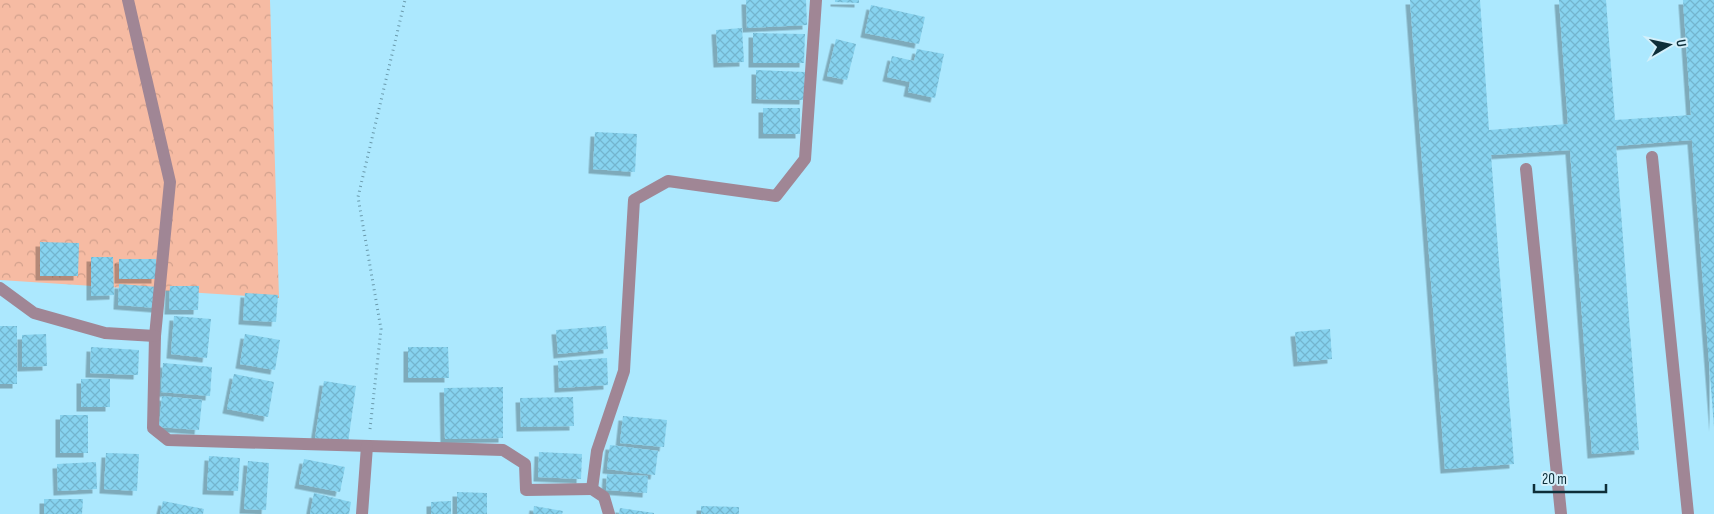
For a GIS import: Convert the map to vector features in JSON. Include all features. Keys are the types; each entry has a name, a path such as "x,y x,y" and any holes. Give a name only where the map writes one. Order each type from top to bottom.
{"street":[{"path":"128,0 170,182 156,336 153,428 168,440 504,450 525,464 526,490 592,489 604,496 609,514"},
{"path":"592,489 597,450 624,371 634,200 668,181 776,196 805,160 816,0"},
{"path":"1652,157 1688,514"},
{"path":"1526,169 1561,514"},
{"path":"0,288 34,314 105,333 156,336"},
{"path":"362,514 368,446"}],"path":[{"path":"368,446 381,329 358,197 405,0"}],"green space":[{"path":"0,0 270,0 279,298 0,280"}],"building":[{"path":"746,0 806,0 807,25 747,28"},
{"path":"835,0 859,0 859,3 835,2"},
{"path":"1410,0 1480,0 1489,130 1568,124 1559,0 1606,0 1615,120 1691,115 1683,0 1714,0 1714,427 1692,140 1616,146 1639,450 1592,454 1570,150 1491,155 1514,464 1445,469"},
{"path":"871,5 925,17 919,44 865,33"},
{"path":"742,28 744,62 718,63 716,30"},
{"path":"753,33 805,34 804,63 753,63"},
{"path":"836,39 856,44 847,80 827,76"},
{"path":"917,49 944,54 935,98 908,92 910,82 887,77 892,56 914,61"},
{"path":"756,70 805,72 804,100 756,99"},
{"path":"763,108 800,108 800,134 763,134"},
{"path":"595,132 637,134 635,172 593,169"},
{"path":"40,242 79,243 78,276 40,276"},
{"path":"91,257 113,257 114,295 91,296"},
{"path":"119,259 156,259 156,279 119,279"},
{"path":"119,284 158,287 157,308 118,305"},
{"path":"170,286 199,286 198,310 169,310"},
{"path":"245,293 278,295 276,322 243,320"},
{"path":"174,316 211,319 207,358 171,354"},
{"path":"0,326 17,326 17,384 0,384"},
{"path":"606,326 608,349 558,354 556,330"},
{"path":"1330,329 1332,359 1298,362 1295,332"},
{"path":"46,334 47,366 22,367 22,335"},
{"path":"245,334 280,340 275,370 240,364"},
{"path":"91,347 139,350 138,375 90,373"},
{"path":"408,347 448,347 449,378 408,378"},
{"path":"607,358 608,385 559,388 558,361"},
{"path":"163,363 212,367 210,396 161,392"},
{"path":"234,374 274,382 268,417 227,409"},
{"path":"81,379 110,379 110,407 81,407"},
{"path":"324,381 356,386 348,443 315,438"},
{"path":"503,387 503,438 445,439 444,388"},
{"path":"162,396 202,400 199,430 159,427"},
{"path":"573,397 574,426 521,427 520,398"},
{"path":"60,415 88,415 88,453 60,453"},
{"path":"623,416 667,420 664,447 620,443"},
{"path":"610,445 658,451 655,475 607,469"},
{"path":"539,452 582,454 581,479 538,477"},
{"path":"106,453 139,454 137,491 104,489"},
{"path":"209,456 240,458 238,491 207,490"},
{"path":"304,459 345,467 340,492 299,484"},
{"path":"248,461 269,463 266,510 244,509"},
{"path":"96,462 97,489 58,491 57,464"},
{"path":"607,474 648,476 647,493 606,490"},
{"path":"457,492 487,493 487,514 457,514"},
{"path":"314,493 351,502 349,514 310,514"},
{"path":"44,499 83,499 82,514 44,514"},
{"path":"163,501 204,509 203,514 160,514"},
{"path":"451,501 451,514 431,514 431,502"},
{"path":"534,506 563,511 562,514 533,514"},
{"path":"701,506 739,507 739,514 701,514"},
{"path":"620,508 654,513 654,514 619,514"}]}
